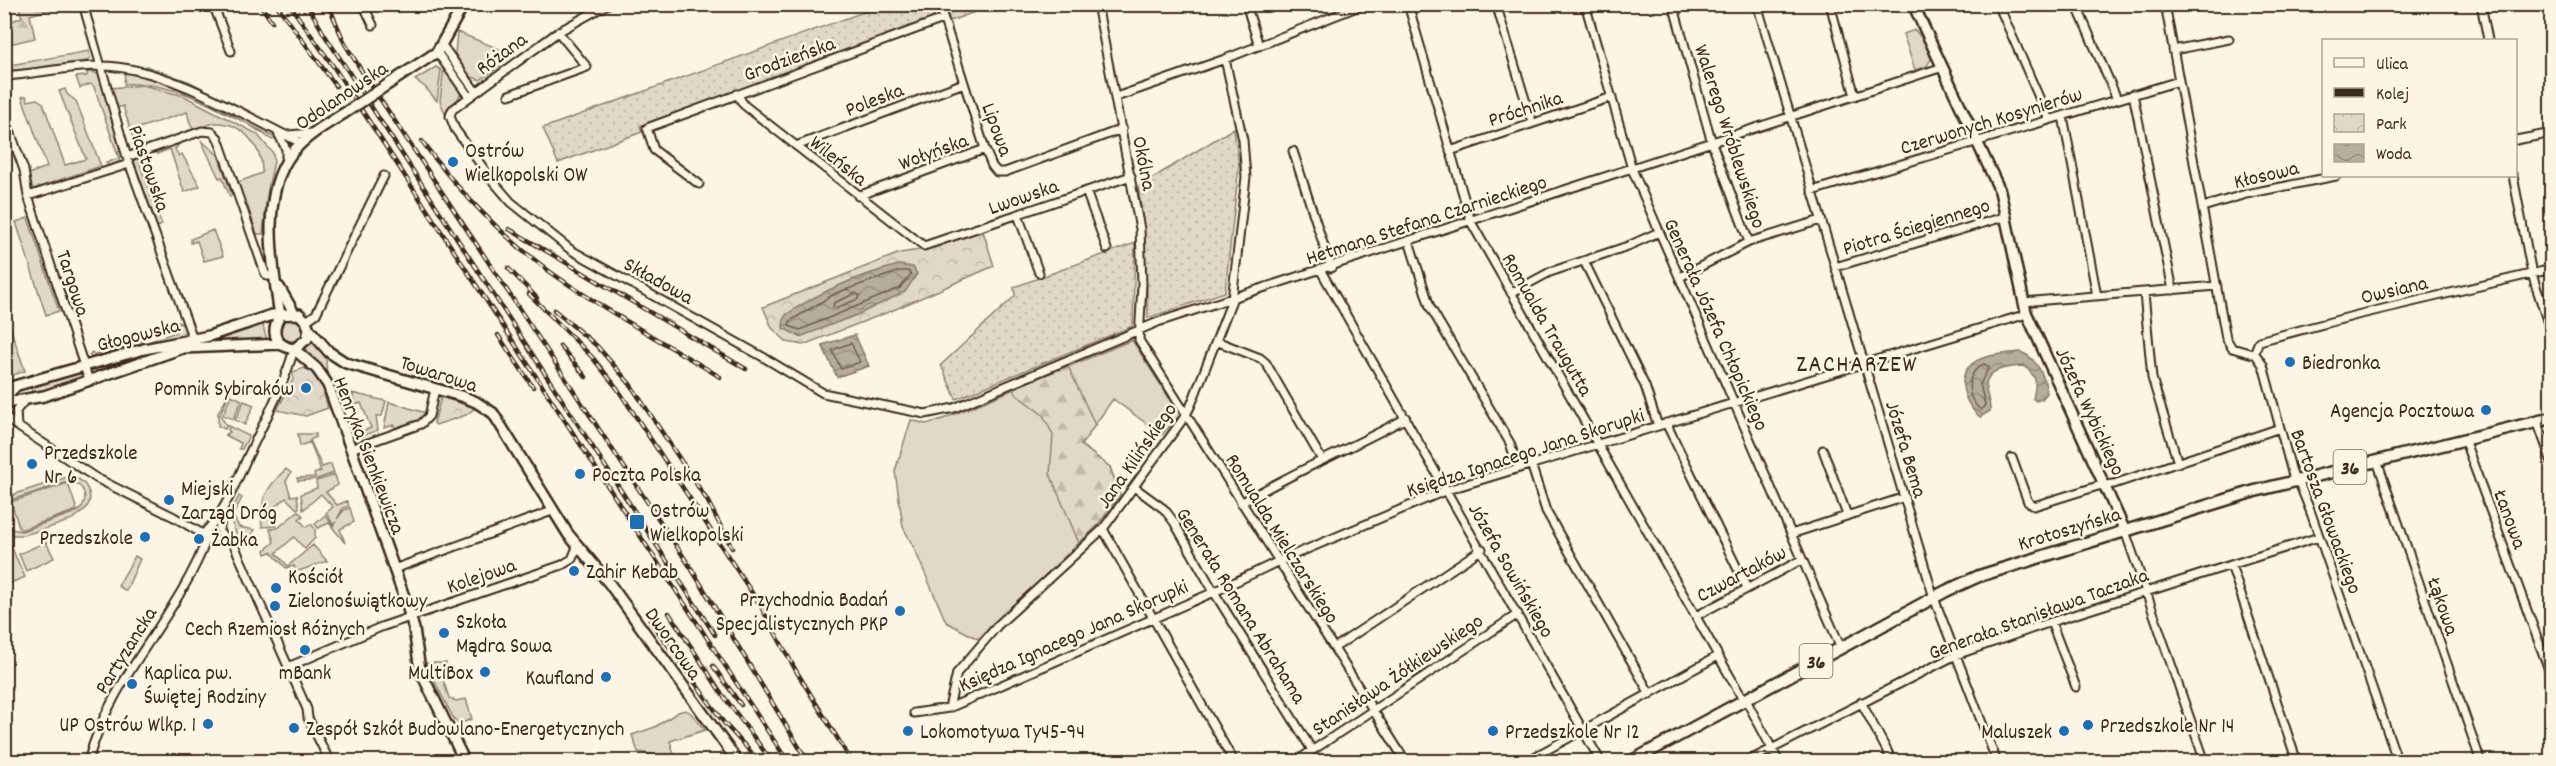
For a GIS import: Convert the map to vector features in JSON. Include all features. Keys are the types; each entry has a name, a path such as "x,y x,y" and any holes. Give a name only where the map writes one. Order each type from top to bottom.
{"main road":[{"name":"Odolanowska","path":"280,316 270,242 272,213 280,177 286,162 301,143 315,132 440,49 464,4"},
{"name":"Józefa Wybickiego","path":"1913,4 2000,191 2027,314 2126,531"},
{"name":"Odolanowska","path":"273,273 284,298 294,313"},
{"path":"294,313 308,325 307,339 294,349 281,344 274,330 280,316 294,313"},
{"name":"Głogowska","path":"4,388 166,343 216,334 270,315 280,316"},
{"name":"Towarowa","path":"308,325 329,352 346,363 476,402 493,413 552,511 578,548"},
{"name":"Głogowska","path":"4,402 24,401 183,348 281,344"},
{"name":"Henryka Sienkiewicza","path":"294,349 317,369 326,381 411,617 420,670 465,762"},
{"name":"Krotoszyńska","path":"1630,762 1979,576 2297,480 2552,418"},
{"name":"Dworcowa","path":"578,548 609,583 738,762"}],"street":[{"name":"Piastowska","path":"83,4 128,161 193,339"},
{"path":"213,4 231,51"},
{"path":"363,4 373,25"},
{"name":"Różana","path":"440,49 469,97 558,32 608,4"},
{"name":"Lipowa","path":"939,4 986,149 992,166 997,172 1005,172 1122,129"},
{"name":"Okólna","path":"1097,4 1140,229 1142,284 1139,329"},
{"path":"1246,4 1259,46"},
{"path":"1116,97 1225,59 1365,4"},
{"name":"Romualda Traugutta","path":"1408,4 1471,222 1779,762"},
{"path":"1496,4 1532,122"},
{"name":"Generała Józefa Chłopickiego","path":"1585,4 1632,169 1841,648"},
{"name":"Walerego Wróblewskiego","path":"1672,4 1713,143 1749,242"},
{"name":"Józefa Bema","path":"1757,4 1934,598 1997,762"},
{"path":"1830,4 1855,96"},
{"path":"1998,4 2049,120"},
{"path":"2076,4 2117,99"},
{"path":"2165,4 2227,341 2235,349 2254,354"},
{"path":"2481,4 2488,39"},
{"name":"Grodzieńska","path":"699,184 654,150 647,128 943,19"},
{"path":"509,95 587,67 558,32"},
{"path":"2173,50 2229,39"},
{"name":"Różana","path":"440,49 476,92"},
{"name":"Jana Kilińskiego","path":"949,708 957,673 998,625 1104,529 1186,415 1232,300 1245,161 1225,59"},
{"path":"4,76 100,66 116,67 164,78 301,143"},
{"name":"Hetmana Stefana Czarnieckiego","path":"925,414 954,408 1139,329 1942,67"},
{"name":"Czerwonych Kosynierów","path":"1812,191 2179,81"},
{"name":"Poleska","path":"796,146 964,83"},
{"name":"Wileńska","path":"737,94 744,105 924,246"},
{"path":"2133,94 2173,290"},
{"name":"Składowa","path":"469,97 452,110 450,116 455,129 511,202 571,250 823,393 925,414"},
{"name":"Próchnika","path":"1450,151 1612,97"},
{"name":"Targowa","path":"4,114 24,170 28,196 89,381"},
{"path":"2063,116 2097,296"},
{"path":"28,196 128,161 137,154 202,131 215,134 265,273 267,276 273,273"},
{"path":"276,131 286,149 286,162"},
{"path":"284,135 296,136 315,132"},
{"path":"2517,140 2552,133"},
{"name":"Wołyńska","path":"858,196 986,149"},
{"path":"1293,151 1331,268"},
{"path":"308,325 316,314 384,176"},
{"name":"Lwowska","path":"924,246 1131,176"},
{"name":"Kłosowa","path":"2203,207 2246,194 2331,177"},
{"path":"2513,177 2532,274 2552,336"},
{"path":"1086,191 1107,249"},
{"path":"1018,215 1039,273"},
{"name":"Piotra Ściegiennego","path":"1835,267 2007,216"},
{"path":"1680,277 1749,242 1821,220"},
{"path":"1511,293 1550,272 1628,246 1659,232"},
{"path":"1409,241 1430,307 1509,443 1518,468"},
{"path":"1584,261 1645,386 1658,426"},
{"name":"Owsiana","path":"2254,354 2259,341 2552,268"},
{"name":"Józefa Sowińskiego","path":"1321,271 1482,549 1601,762"},
{"path":"2023,302 2217,286"},
{"path":"2144,293 2152,378 2178,463"},
{"name":"Księdza Ignacego Jana Skorupki","path":"914,713 949,708 1214,592 1279,561 1447,490 2027,314"},
{"name":"Romualda Mielczarskiego","path":"1139,329 1142,346 1406,762"},
{"path":"1216,340 1260,358 1266,363 1322,460"},
{"name":"Partyzancka","path":"88,762 96,736 115,694 170,610 198,560 288,373 294,349"},
{"name":"Bartosza Głowackiego","path":"2254,354 2263,365 2293,476 2297,480 2319,537 2398,762"},
{"path":"4,402 18,385"},
{"path":"351,449 420,424 429,416 435,389"},
{"path":"17,426 16,411 24,401"},
{"path":"4,414 17,426 96,478 218,540 220,532"},
{"path":"1241,503 1280,480 1406,418"},
{"path":"2537,421 2552,462"},
{"path":"1666,423 1747,588"},
{"path":"2012,458 2028,502 2034,506 2115,484 2280,428"},
{"name":"Łanowa","path":"2464,439 2552,678"},
{"path":"1823,450 1847,515"},
{"name":"Łąkowa","path":"2377,461 2481,762"},
{"path":"1531,464 1546,511 1650,694"},
{"name":"Generała Romana Abrahama","path":"1134,487 1164,509 1174,522 1214,592 1312,750"},
{"path":"1791,534 1905,496"},
{"name":"Partyzancka","path":"220,532 227,500"},
{"path":"394,569 552,511"},
{"path":"1104,529 1234,762"},
{"name":"Józefa Wybickiego","path":"2126,531 2205,762"},
{"path":"209,534 220,532"},
{"path":"220,532 234,545 307,709 308,718 330,762"},
{"name":"Generała Stanisława Taczaka","path":"1746,762 1956,655 2051,621 2319,537"},
{"name":"Kolejowa","path":"288,667 381,627 562,565 572,559 578,548"},
{"path":"1334,648 1482,549"},
{"name":"Czwartaków","path":"1696,616 1801,560"},
{"path":"2231,565 2297,762"},
{"name":"Stanisława Żółkiewskiego","path":"1295,762 1305,759 1312,750 1518,614"},
{"path":"2051,621 2076,687"},
{"path":"1525,762 1719,656"},
{"path":"1861,702 1893,762"},
{"path":"4,747 9,762"}],"green space":[{"path":"944,4 994,5 950,21"},
{"path":"18,5 59,5 59,7 30,15 35,38 5,45 5,24 22,17"},
{"path":"883,5 933,5 934,18 640,126 642,132 558,163 543,128"},
{"path":"1915,30 1924,41 1931,59 1927,66 1915,70 1903,34"},
{"path":"457,32 499,49 499,67 480,80 469,76 455,54"},
{"path":"89,51 90,58 87,61 5,72 5,66"},
{"path":"146,66 190,82 281,129 280,131 189,84 143,67"},
{"path":"444,66 461,92 458,99 446,110 446,116 440,101"},
{"path":"436,67 441,70 437,101 425,87 415,80"},
{"path":"87,72 96,73 101,79 123,150 118,152 120,158 118,163 109,166 106,163 119,158 94,87 91,84 80,88 76,77 87,76"},
{"path":"125,73 162,81 198,99 143,84 124,84"},
{"path":"143,85 184,96 257,134 273,153 274,161 263,234 257,234 247,204 243,204 236,183 262,173 255,145 242,131 233,126 214,123 196,130 191,126 187,112 136,129 139,143 135,145 123,106 117,108 111,88"},
{"path":"65,89 67,94 76,101 101,166 33,189 28,174 47,167 22,97 26,96 28,101 37,99 43,103 65,165 86,159 59,91"},
{"path":"198,99 221,109 245,123"},
{"path":"245,123 276,138 272,140"},
{"path":"1234,128 1239,166 1225,292 1148,318 1144,228 1138,187"},
{"path":"201,140 218,155 232,195 230,197 222,177 219,178"},
{"path":"175,141 178,146 175,149 179,156 182,154 200,186 184,192 170,149 157,154 156,149"},
{"path":"137,156 162,225 157,227 134,161"},
{"path":"28,218 59,311 46,315 16,222"},
{"path":"982,228 994,266 891,311 803,345 787,342 772,328 763,307 900,253 919,250"},
{"path":"213,230 223,256 204,261 197,241 191,243 191,239"},
{"path":"1135,243 1133,326 956,399 941,365 1015,296 1014,287"},
{"path":"6,315 25,371 5,378 4,316"},
{"path":"292,317 300,321 304,329 300,337 292,341 284,337 280,329 284,321"},
{"path":"262,321 267,341 206,342"},
{"path":"178,322 185,326 185,331 180,336 93,359 89,355 92,352 95,355 134,341 131,337 133,335 145,343 176,332"},
{"path":"311,339 326,358 327,377 306,353 307,344"},
{"path":"1132,340 1180,415 1162,435 1113,399 1081,445 1110,467 1120,495 1097,526 978,639 946,622 903,527 895,471 911,420 926,424 943,419"},
{"path":"182,344 100,372 91,368 168,346"},
{"path":"1068,366 1095,425 1081,445 1110,467 1120,495 1097,526 1079,543 1050,474 1053,435 1043,415 1017,395 1013,388"},
{"path":"304,368 314,374 322,384 326,392 324,394 328,408 306,416 277,410 293,380 293,372"},
{"path":"82,370 81,377 77,381 33,396 31,388"},
{"path":"231,389 220,415 226,425 249,436 242,449 239,449 241,443 225,435 230,432 228,430 230,427 227,426 225,429 218,426 218,413"},
{"path":"352,393 386,401 382,416 376,416 378,430 357,438 355,434 371,428 361,403 355,405"},
{"path":"231,395 242,400 233,419 223,415"},
{"path":"441,397 475,408 466,415 436,425 434,423"},
{"path":"244,401 254,405 245,425 235,420"},
{"path":"389,402 426,413 423,418 395,428 394,425 384,428"},
{"path":"298,434 316,434 316,437 310,440 322,467 331,464 334,473 317,479 298,481 297,478 315,477 314,474 321,471 310,442 300,446"},
{"path":"286,469 291,473 286,481 291,496 297,495 299,508 297,509 286,498 266,514 276,526 262,527 261,518 265,495 273,482"},
{"path":"335,475 338,485 326,492 337,505 347,501 349,506 343,508 337,519 344,510 350,508 354,522 340,529 345,543 329,523 318,528 315,524 325,515 333,526 335,523 333,524 326,513 333,507 321,494 303,510 301,494 317,488 316,481"},
{"path":"67,477 78,480 87,488 90,498 87,507 79,514 56,525 23,535 13,535 5,530 5,523 11,529 22,531 79,511 84,502 84,493 80,486 70,481 11,500 5,506 5,499 9,496"},
{"path":"68,483 77,510 20,530 11,502"},
{"path":"239,496 242,498 233,515 239,527 255,530 243,539 238,538 229,516"},
{"path":"298,511 303,516 299,519 306,527 311,524 315,529 315,538 305,549 294,537 276,553 288,566 313,545 327,561 296,572 294,566 286,568 271,552 266,554 265,550 274,542 270,529 278,528"},
{"path":"9,542 25,577 8,584 5,576 4,544"},
{"path":"46,542 54,558 26,571 19,554"},
{"path":"135,556 140,559 126,591 118,586"},
{"path":"425,663 446,663 441,673 449,698 455,701 466,699 472,719 459,724 454,719"},
{"path":"686,710 705,730 670,741 676,761 638,752 632,735 655,727 678,712"}],"water":[{"path":"899,265 913,267 917,274 905,292 859,314 800,337 783,328 787,314 813,298 855,279"},
{"path":"855,335 869,366 837,377 822,345"},
{"path":"2020,352 2031,358 2039,368 2047,393 2042,399 2036,401 2033,399 2034,377 2024,366 2000,369 1990,375 1987,380 1986,390 1990,411 1980,417 1966,399 1963,383 1967,369 1983,358"}],"railway":[{"path":"260,4 272,22"},
{"path":"276,4 336,86"},
{"path":"289,4 333,66 788,762"},
{"path":"307,4 324,34 715,635"},
{"path":"328,4 345,44 363,73 691,568 808,762"},
{"path":"422,141 465,194 532,258 591,299 720,377"},
{"path":"509,229 746,369"},
{"path":"508,268 537,298"},
{"path":"529,294 592,357 617,388 760,605 795,669 852,762"},
{"path":"554,310 597,346 630,384 707,500 732,548"},
{"path":"498,335 533,387"},
{"path":"560,346 586,377"},
{"path":"669,613 722,694 772,762"},
{"path":"650,620 724,723 760,762"},
{"path":"713,666 741,705"}],"place":[{"name":"Ostrów Wielkopolski OW","path":"453,162"},
{"name":"Biedronka","path":"2290,362"},
{"name":"Pomnik Sybiraków","path":"306,388"},
{"name":"Agencja Pocztowa","path":"2486,410"},
{"name":"Przedszkole Nr 6","path":"32,464"},
{"name":"Poczta Polska","path":"580,474"},
{"name":"Miejski Zarząd Dróg","path":"169,500"},
{"name":"Ostrów Wielkopolski","path":"637,522"},
{"name":"Przedszkole","path":"145,537"},
{"name":"Żabka","path":"199,539"},
{"name":"Zahir Kebab","path":"574,571"},
{"name":"Kościół Zielonoświątkowy","path":"276,588"},
{"name":"Cech Rzemiosł Różnych","path":"275,606"},
{"name":"Przychodnia Badań Specjalistycznych PKP","path":"900,611"},
{"name":"Szkoła Mądra Sowa","path":"444,633"},
{"name":"mBank","path":"305,650"},
{"name":"MultiBox","path":"485,672"},
{"name":"Kaufland","path":"606,677"},
{"name":"Kaplica pw. Świętej Rodziny","path":"132,684"},
{"name":"UP Ostrów Wlkp. 1","path":"208,724"},
{"name":"Przedszkole Nr 14","path":"2088,725"},
{"name":"Zespół Szkół Budowlano-Energetycznych","path":"294,728"},
{"name":"Lokomotywa Ty45-94","path":"908,731"},
{"name":"Przedszkole Nr 12","path":"1493,731"},
{"name":"Maluszek","path":"2064,731"}],"district":[{"name":"ZACHARZEW","path":"1857,363"}]}
